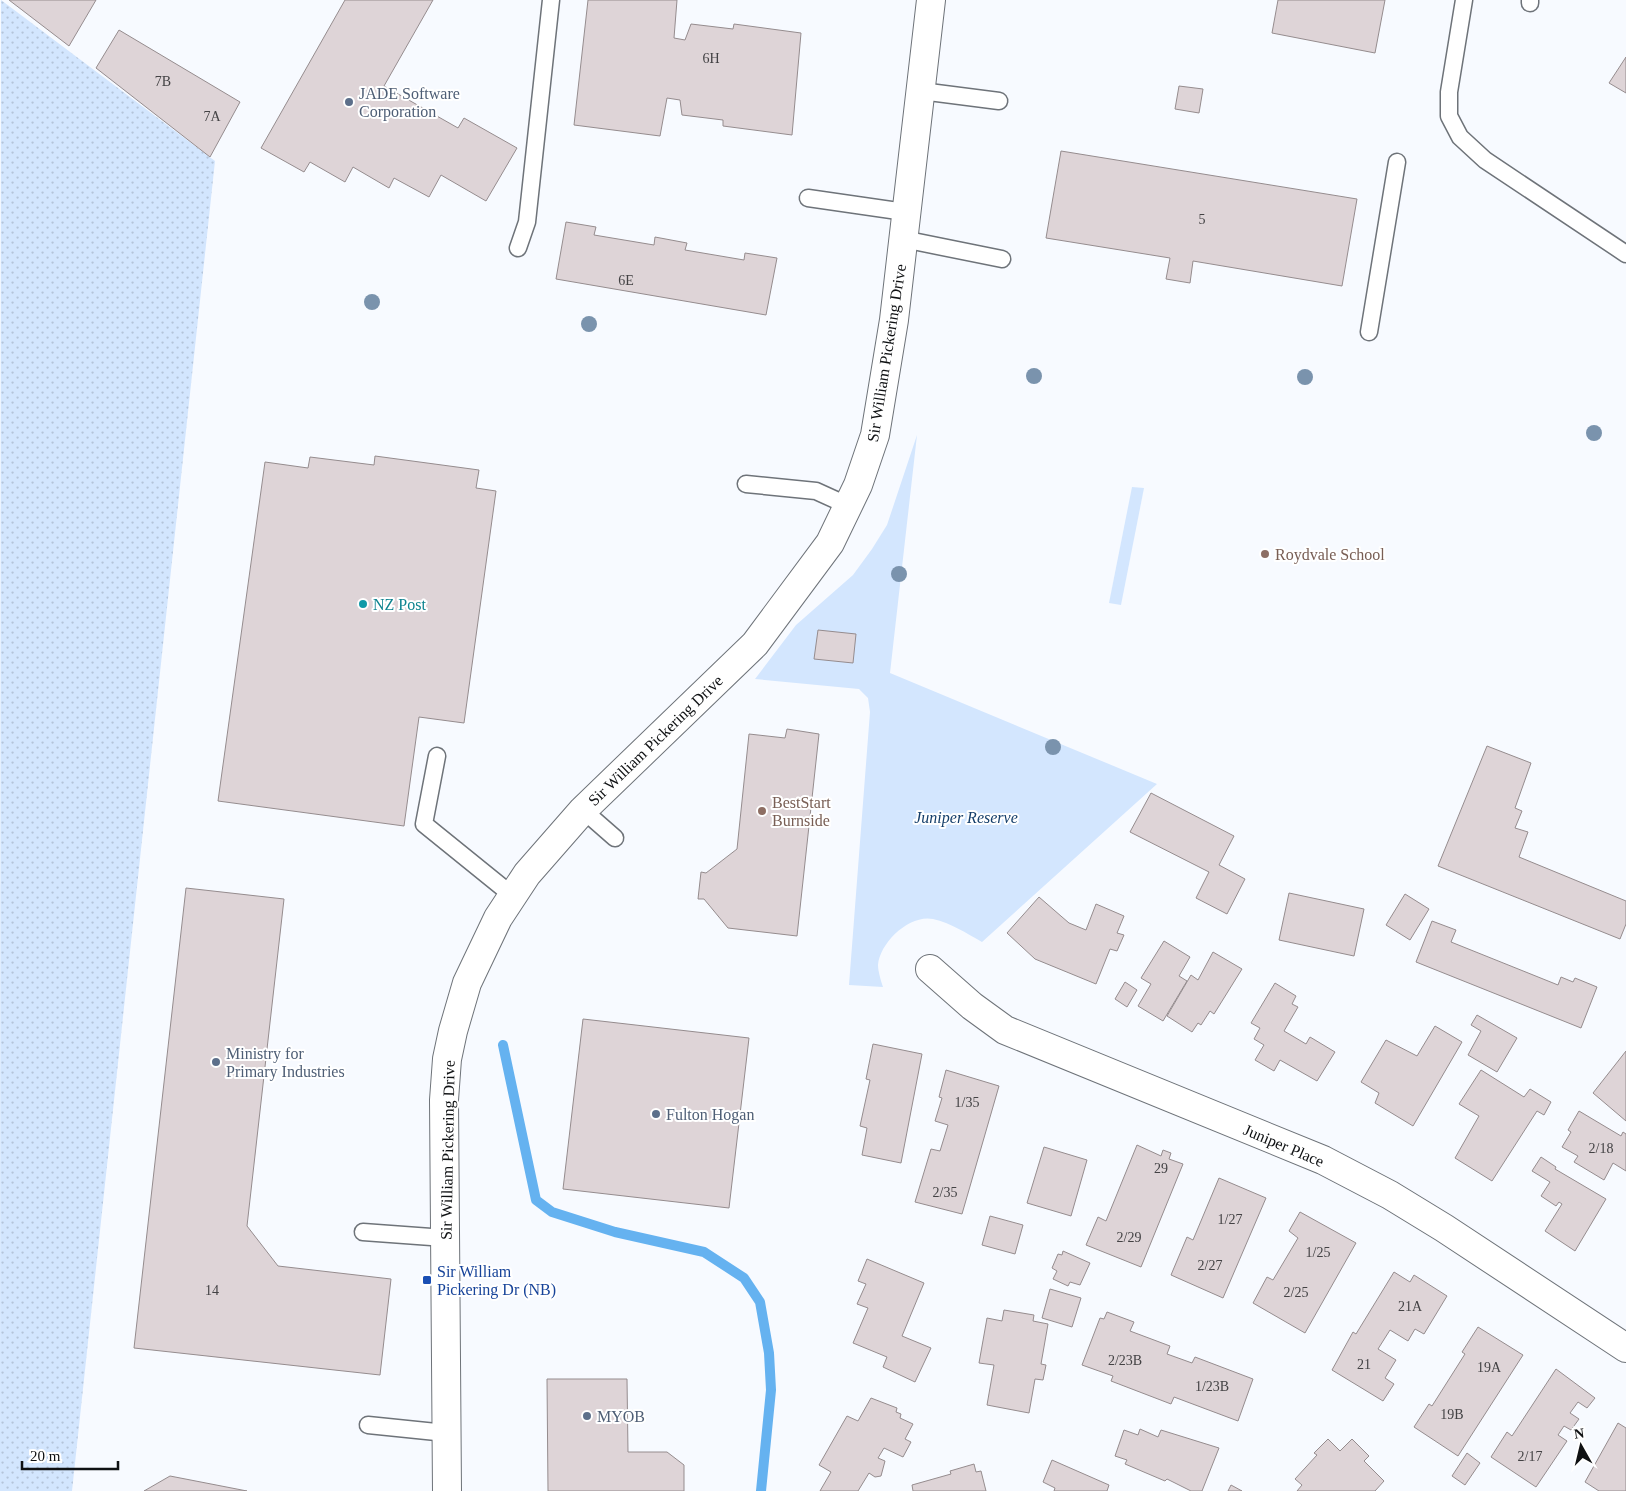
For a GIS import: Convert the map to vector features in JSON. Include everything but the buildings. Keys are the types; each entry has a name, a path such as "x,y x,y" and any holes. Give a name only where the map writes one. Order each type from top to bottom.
{"street":[{"name":"Sir William Pickering Drive","path":"447,1491 444,1100 447,1059 467,982 498,918 527,874 583,810 755,644 830,543 849,506 875,435 894,320 931,0"},
{"name":"Juniper Place","path":"930,968 972,1006 1005,1030 1323,1160 1390,1195 1444,1228 1626,1348"}],"lane":[{"path":"518,248 528,214 551,0"},
{"path":"1464,0 1449,92 1449,116 1460,138 1485,160 1626,254"},
{"path":"921,91 999,101"},
{"path":"1369,332 1397,162"},
{"path":"808,198 905,212"},
{"path":"903,239 1002,259"},
{"path":"746,484 816,491 849,506"},
{"path":"437,756 424,824 513,896"},
{"path":"583,810 615,838"},
{"path":"363,1232 445,1238"},
{"path":"368,1425 446,1433"}],"green space":[{"path":"1,0 215,161 72,1491 0,1491"},
{"name":"Juniper Reserve","path":"917,435 890,673 1157,784 982,942 940,921 924,919 915,921 906,925 884,947 878,965 883,987 849,985 870,712 868,698 859,689 755,679 796,625 853,575 872,549 887,525"},
{"path":"1132,487 1144,488 1121,605 1109,603"}],"waterway":[{"path":"503,1045 536,1200 552,1212 615,1232 704,1252 744,1278 760,1302 769,1353 771,1390 761,1491"}],"place":[{"name":"JADE Software Corporation","path":"349,102"},
{"name":"Roydvale School","path":"1265,554"},
{"name":"NZ Post","path":"363,604"},
{"name":"BestStart Burnside","path":"762,811"},
{"name":"Ministry for Primary Industries","path":"216,1062"},
{"name":"Fulton Hogan","path":"656,1114"},
{"name":"Sir William Pickering Dr (NB)","path":"427,1280"},
{"name":"MYOB","path":"587,1416"}]}
